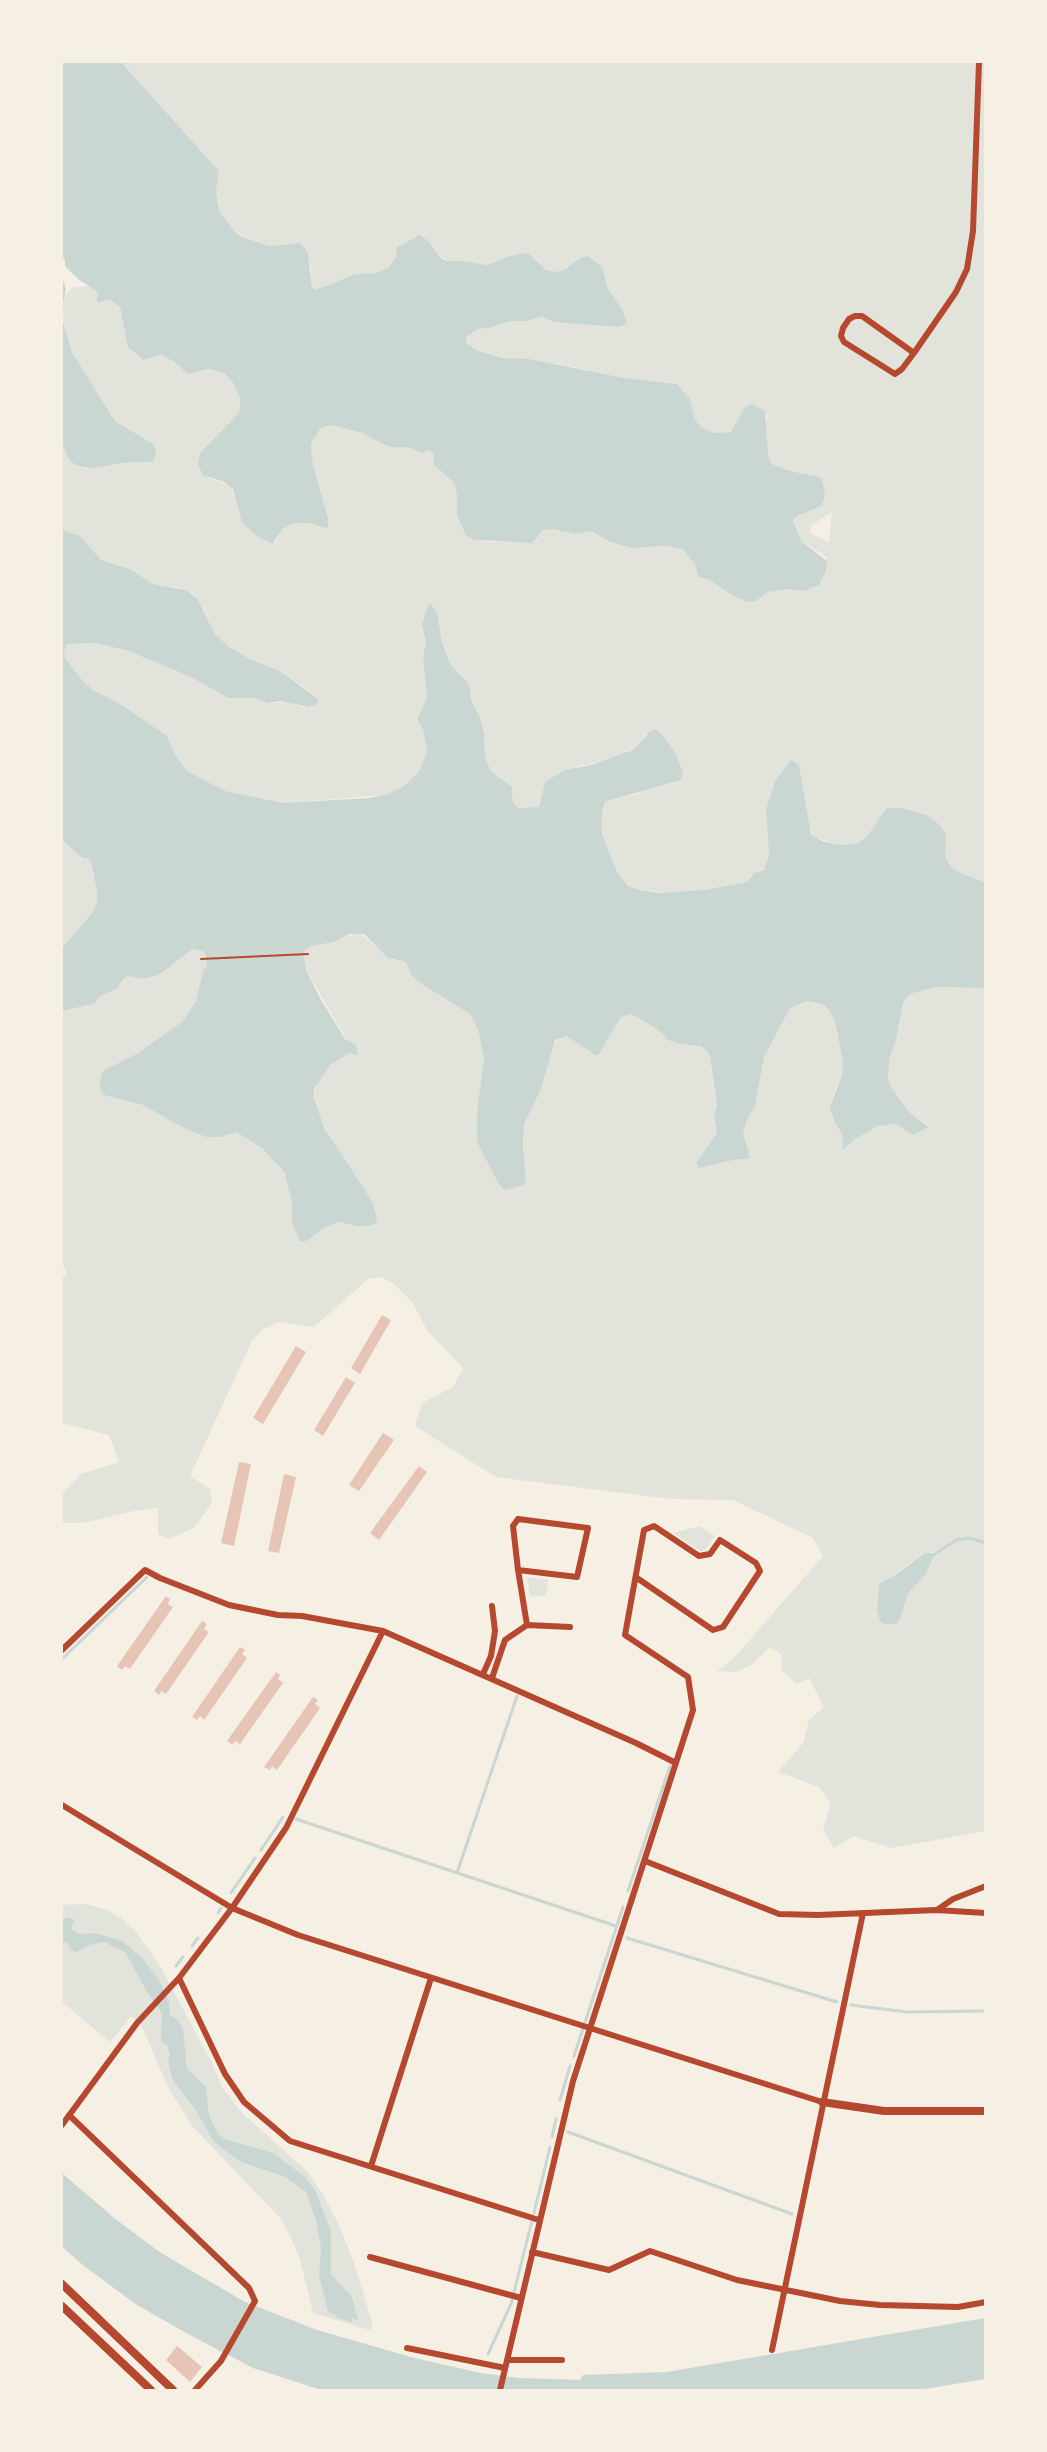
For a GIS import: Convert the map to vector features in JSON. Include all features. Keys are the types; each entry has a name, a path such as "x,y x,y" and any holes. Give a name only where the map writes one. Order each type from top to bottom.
{"street":[{"path":"914,353 862,316 849,319 841,336 844,342 894,374 902,369 914,353 956,292 967,269 973,231 979,62"},
{"path":"518,1570 578,1577 588,1528 518,1519 513,1526 518,1570 526,1625"},
{"path":"500,2391 573,2080 693,1710 688,1677 625,1635 644,1530 654,1526 699,1556 710,1554 720,1540 756,1563 760,1571 723,1627 713,1630 637,1578"},
{"path":"62,1650 145,1570 229,1605 278,1615 302,1616 383,1630 676,1763"},
{"path":"483,1674 491,1656 495,1631 492,1606"},
{"path":"492,1678 506,1640 526,1625 570,1627"},
{"path":"62,2125 141,2020 179,1978 232,1908 286,1828 383,1630"},
{"path":"62,1805 232,1908 298,1935 822,2102 884,2110 986,2111"},
{"path":"645,1861 778,1914 936,1910 986,1913"},
{"path":"936,1910 953,1899 986,1886"},
{"path":"771,2350 862,1913"},
{"path":"179,1978 225,2074 244,2102 290,2141 539,2220"},
{"path":"371,2166 431,1978"},
{"path":"69,2115 249,2288 255,2301 221,2361 195,2391"},
{"path":"531,2252 609,2270 650,2251 736,2280 783,2291 880,2305 958,2307 986,2302"},
{"path":"370,2257 521,2298"},
{"path":"62,2284 172,2391"},
{"path":"62,2306 151,2391"},
{"path":"407,2348 504,2370"},
{"path":"507,2360 562,2360"}],"path":[{"path":"201,959 308,954"}],"shaded area":[{"path":"62,62 121,62 219,171 216,191 220,212 234,231 242,237 269,246 300,243 308,253 312,287 316,290 355,274 376,273 389,267 396,257 397,247 419,235 427,240 442,259 447,261 487,265 524,253 529,254 545,269 554,272 564,270 579,259 588,256 603,268 608,289 623,311 627,324 617,327 553,322 542,316 528,321 511,321 477,329 466,337 467,344 478,351 503,358 529,359 625,378 677,384 690,399 695,420 701,427 715,433 731,432 745,407 752,404 765,411 768,455 772,464 790,471 820,477 822,480 825,493 822,506 797,516 793,521 801,541 827,561 826,571 819,585 804,591 787,589 767,592 755,602 746,601 733,596 708,579 698,577 695,564 682,549 666,546 632,548 610,542 591,531 576,534 552,529 543,530 533,543 475,540 466,535 457,516 457,496 454,483 434,465 434,454 429,450 423,453 408,447 389,447 362,433 331,425 321,428 312,441 311,448 313,464 328,518 328,527 309,523 293,523 283,529 272,544 256,535 242,522 233,489 224,482 203,475 198,465 200,453 239,413 240,398 232,381 224,373 209,369 188,374 173,361 160,355 143,360 128,347 120,307 110,299 97,303 98,292 78,279 65,266 62,256"},
{"path":"121,62 985,62 985,882 960,873 950,866 945,857 945,842 926,815 902,808 887,808 867,836 858,844 838,845 814,837 809,828 799,766 775,781 766,809 769,855 767,865 760,873 750,876 747,882 703,890 669,893 639,890 628,886 618,874 602,834 602,813 605,802 636,794 652,787 677,782 683,772 676,754 662,734 658,730 645,735 637,746 618,757 564,770 545,782 539,807 518,808 513,802 513,791 508,784 492,772 488,765 484,733 479,715 471,700 467,682 450,665 442,642 437,613 428,605 422,624 426,643 423,656 427,698 417,719 423,729 427,751 420,770 403,787 385,795 283,803 225,791 187,771 176,756 167,736 122,705 93,690 82,680 65,658 64,652 67,644 96,643 128,651 189,676 228,698 257,698 267,703 287,702 303,707 319,703 307,689 280,671 238,654 223,642 215,634 204,610 192,593 182,588 153,584 127,568 101,560 80,536 62,529 62,444 84,468 91,469 121,463 149,463 148,440 115,421 72,352 65,330 62,309 65,296 73,287 89,286 98,292 97,303 110,299 117,303 131,351 143,360 159,355 173,361 188,374 209,369 224,373 232,381 240,398 239,413 233,422 208,445 208,477 230,486 238,503 275,543 283,529 293,523 309,523 324,528 328,518 313,464 311,448 312,441 321,428 331,425 362,433 389,447 408,447 423,453 429,450 434,454 434,461 439,470 454,483 457,496 457,516 461,526 484,542 535,542 543,529 552,529 576,534 591,531 610,542 632,548 666,546 682,549 695,564 698,577 708,579 733,596 755,602 766,592 787,589 804,591 816,587 826,571 827,557 801,541 793,521 797,516 822,506 819,477 790,471 772,464 768,455 765,411 752,404 745,407 731,432 715,433 701,427 695,420 690,399 677,384 625,378 558,364 504,358 478,351 467,344 466,337 477,329 511,321 528,321 542,316 553,322 617,327 623,311 608,289 604,271 579,259 564,270 554,272 545,269 529,254 524,253 487,265 447,261 416,236 397,247 396,257 389,267 376,273 355,274 316,290 312,288 311,264 286,244 269,246 255,243 234,231 220,212 218,204 216,191 219,171","holes":["832,512 829,542 810,533 812,525"]},
{"path":"62,277 66,289 62,309"},
{"path":"62,309 72,352 115,421 153,444 156,452 153,462 121,463 91,469 76,465 69,460 62,444"},
{"path":"62,529 80,536 101,560 130,569 153,584 187,590 198,600 215,634 229,647 248,658 280,671 317,698 319,703 309,707 280,701 267,703 257,698 228,698 189,676 128,651 96,643 67,644 64,652 65,658 82,680 93,690 122,705 167,736 176,756 187,771 225,791 283,803 368,798 385,795 403,787 420,770 427,751 423,729 417,719 427,698 423,656 426,643 422,624 428,605 431,604 437,613 442,642 450,664 470,688 471,700 479,715 484,733 488,765 492,772 512,787 513,802 518,808 539,807 545,782 564,770 591,765 630,751 650,731 655,729 662,734 676,754 683,772 681,780 605,802 602,813 602,834 618,874 628,886 659,893 703,890 747,882 754,873 764,870 769,855 766,809 775,781 791,760 799,765 811,834 822,841 838,845 857,844 867,836 887,808 902,808 926,815 940,825 946,835 945,857 950,866 960,873 985,882 985,988 935,987 910,994 903,1003 896,1040 890,1056 888,1077 891,1087 909,1112 929,1127 914,1135 895,1124 877,1126 854,1140 843,1150 842,1134 834,1121 830,1107 842,1075 843,1062 835,1022 823,1004 807,1001 790,1008 764,1057 755,1106 747,1119 743,1133 750,1156 748,1159 738,1159 699,1168 696,1163 717,1133 714,1118 717,1106 710,1057 707,1051 700,1046 668,1040 657,1029 631,1014 621,1017 598,1055 567,1036 555,1040 541,1089 524,1124 523,1147 526,1181 522,1186 504,1190 477,1142 477,1113 484,1058 478,1029 470,1014 418,982 411,975 407,964 388,958 364,934 350,934 333,942 311,946 305,950 306,970 320,998 345,1039 356,1045 358,1055 350,1053 331,1064 314,1089 314,1099 325,1129 372,1201 377,1219 375,1224 368,1226 338,1222 324,1228 306,1241 300,1242 292,1224 292,1205 285,1173 263,1149 236,1132 221,1137 206,1137 180,1126 143,1105 107,1096 103,1094 100,1087 101,1074 105,1070 138,1053 183,1021 196,1001 204,968 207,966 205,952 193,949 159,975 143,979 128,976 123,979 117,989 101,996 93,1004 62,1011 62,948 92,913 97,902 97,892 91,862 88,858 83,858 76,853 62,840"},
{"path":"62,840 76,853 83,858 88,858 91,862 97,902 92,913 62,948"},
{"path":"359,933 393,960 407,964 411,975 418,982 470,1014 478,1028 484,1058 477,1142 504,1190 522,1186 526,1174 523,1163 524,1124 541,1089 553,1045 560,1037 567,1036 576,1041 614,1028 621,1017 631,1014 657,1029 668,1040 696,1044 707,1051 717,1106 714,1121 717,1133 696,1163 699,1168 738,1159 748,1159 750,1156 743,1133 747,1119 755,1106 764,1057 790,1008 807,1001 823,1004 835,1022 843,1062 842,1075 833,1096 831,1115 842,1134 842,1147 845,1149 870,1129 884,1124 895,1124 914,1135 928,1128 928,1125 909,1112 891,1087 888,1077 890,1056 896,1040 903,1003 910,994 935,987 985,988 985,1831 891,1848 854,1836 834,1848 823,1830 831,1803 819,1787 778,1772 803,1743 809,1720 824,1707 809,1678 797,1684 781,1670 782,1655 770,1647 750,1666 736,1672 717,1671 735,1657 823,1556 813,1538 733,1500 670,1499 496,1477 415,1426 422,1403 453,1387 463,1368 427,1330 412,1302 393,1283 381,1277 368,1279 314,1327 279,1322 263,1329 252,1341 190,1476 210,1489 212,1503 194,1528 169,1539 158,1534 158,1508 82,1523 62,1523 62,1494 81,1474 119,1462 109,1435 62,1423 62,1278 67,1274 62,1263 62,1011 93,1004 101,996 117,989 123,978 128,976 138,978 160,975 193,949 205,952 207,966 196,1001 183,1021 138,1053 105,1070 107,1096 143,1105 180,1126 221,1137 236,1132 263,1149 285,1173 292,1205 292,1224 299,1240 303,1242 338,1222 357,1226 372,1201 330,1137 315,1105 314,1094 318,1082 331,1064 350,1053 346,1039 303,964 305,950 311,946","holes":["934,1552 926,1574 908,1593 900,1619 877,1610 879,1587 910,1563 925,1554"]},
{"path":"700,1526 715,1536 706,1550 700,1551 673,1533"},
{"path":"925,1553 935,1553 926,1574 908,1593 900,1619 896,1624 884,1624 880,1621 877,1610 879,1586"},
{"path":"527,1577 548,1580 546,1595 530,1597"},
{"path":"85,1904 105,1909 121,1918 136,1932 159,1964 212,2063 222,2087 241,2112 306,2170 322,2193 338,2223 353,2260 373,2325 370,2330 313,2313 300,2259 283,2221 192,2126 168,2087 140,2022 131,2016 110,2042 62,2002 62,1905"},
{"path":"68,1917 75,1920 71,1927 79,1934 96,1933 122,1941 141,1957 159,1980 169,2002 170,2015 183,2029 187,2069 206,2087 209,2116 218,2134 225,2139 273,2153 305,2177 315,2190 331,2231 331,2274 352,2297 358,2320 352,2318 352,2322 337,2318 336,2315 328,2312 319,2275 321,2248 316,2220 306,2192 285,2177 239,2161 214,2142 195,2109 172,2079 168,2059 170,2055 167,2045 161,2041 162,2013 125,1952 104,1942 89,1945 76,1952 70,1950 67,1941 62,1944 62,1920"},
{"path":"62,2173 114,2218 161,2253 245,2302 317,2330 411,2357 480,2373 519,2378 580,2380 583,2375 667,2372 985,2318 985,2379 919,2390 321,2390 253,2368 137,2305 84,2266 62,2247"}],"building":[{"path":"382,1315 391,1320 360,1374 351,1368"},
{"path":"296,1346 306,1352 263,1424 253,1418"},
{"path":"346,1377 355,1383 323,1436 314,1430"},
{"path":"383,1433 394,1440 359,1491 349,1485"},
{"path":"239,1462 251,1464 234,1546 221,1543"},
{"path":"419,1466 427,1472 379,1540 370,1533"},
{"path":"284,1474 296,1477 279,1553 268,1551"},
{"path":"166,1596 170,1599 168,1604 173,1607 130,1669 125,1666 122,1670 117,1666"},
{"path":"202,1621 207,1624 204,1629 209,1632 166,1694 161,1691 159,1695 154,1691"},
{"path":"240,1647 245,1650 242,1654 247,1658 204,1720 200,1716 197,1720 192,1717"},
{"path":"276,1672 280,1675 278,1679 283,1683 240,1744 235,1741 233,1745 227,1741"},
{"path":"313,1697 318,1700 315,1704 320,1708 277,1770 272,1766 270,1770 264,1767"},
{"path":"177,2346 202,2367 190,2382 166,2360"}],"waterway":[{"path":"933,1555 956,1540 970,1538 986,1543"},
{"path":"62,1659 147,1577"},
{"path":"457,1873 517,1696"},
{"path":"628,1891 670,1766"},
{"path":"261,1850 283,1817"},
{"path":"296,1819 616,1926"},
{"path":"231,1893 255,1858"},
{"path":"574,2056 623,1907"},
{"path":"218,1913 221,1908"},
{"path":"192,1946 198,1938"},
{"path":"627,1938 837,2002"},
{"path":"176,1966 183,1957"},
{"path":"851,2005 907,2012 986,2011"},
{"path":"560,2100 570,2066"},
{"path":"552,2137 556,2119"},
{"path":"568,2132 792,2214"},
{"path":"534,2213 550,2147"},
{"path":"488,2354 511,2304 532,2221"}]}
